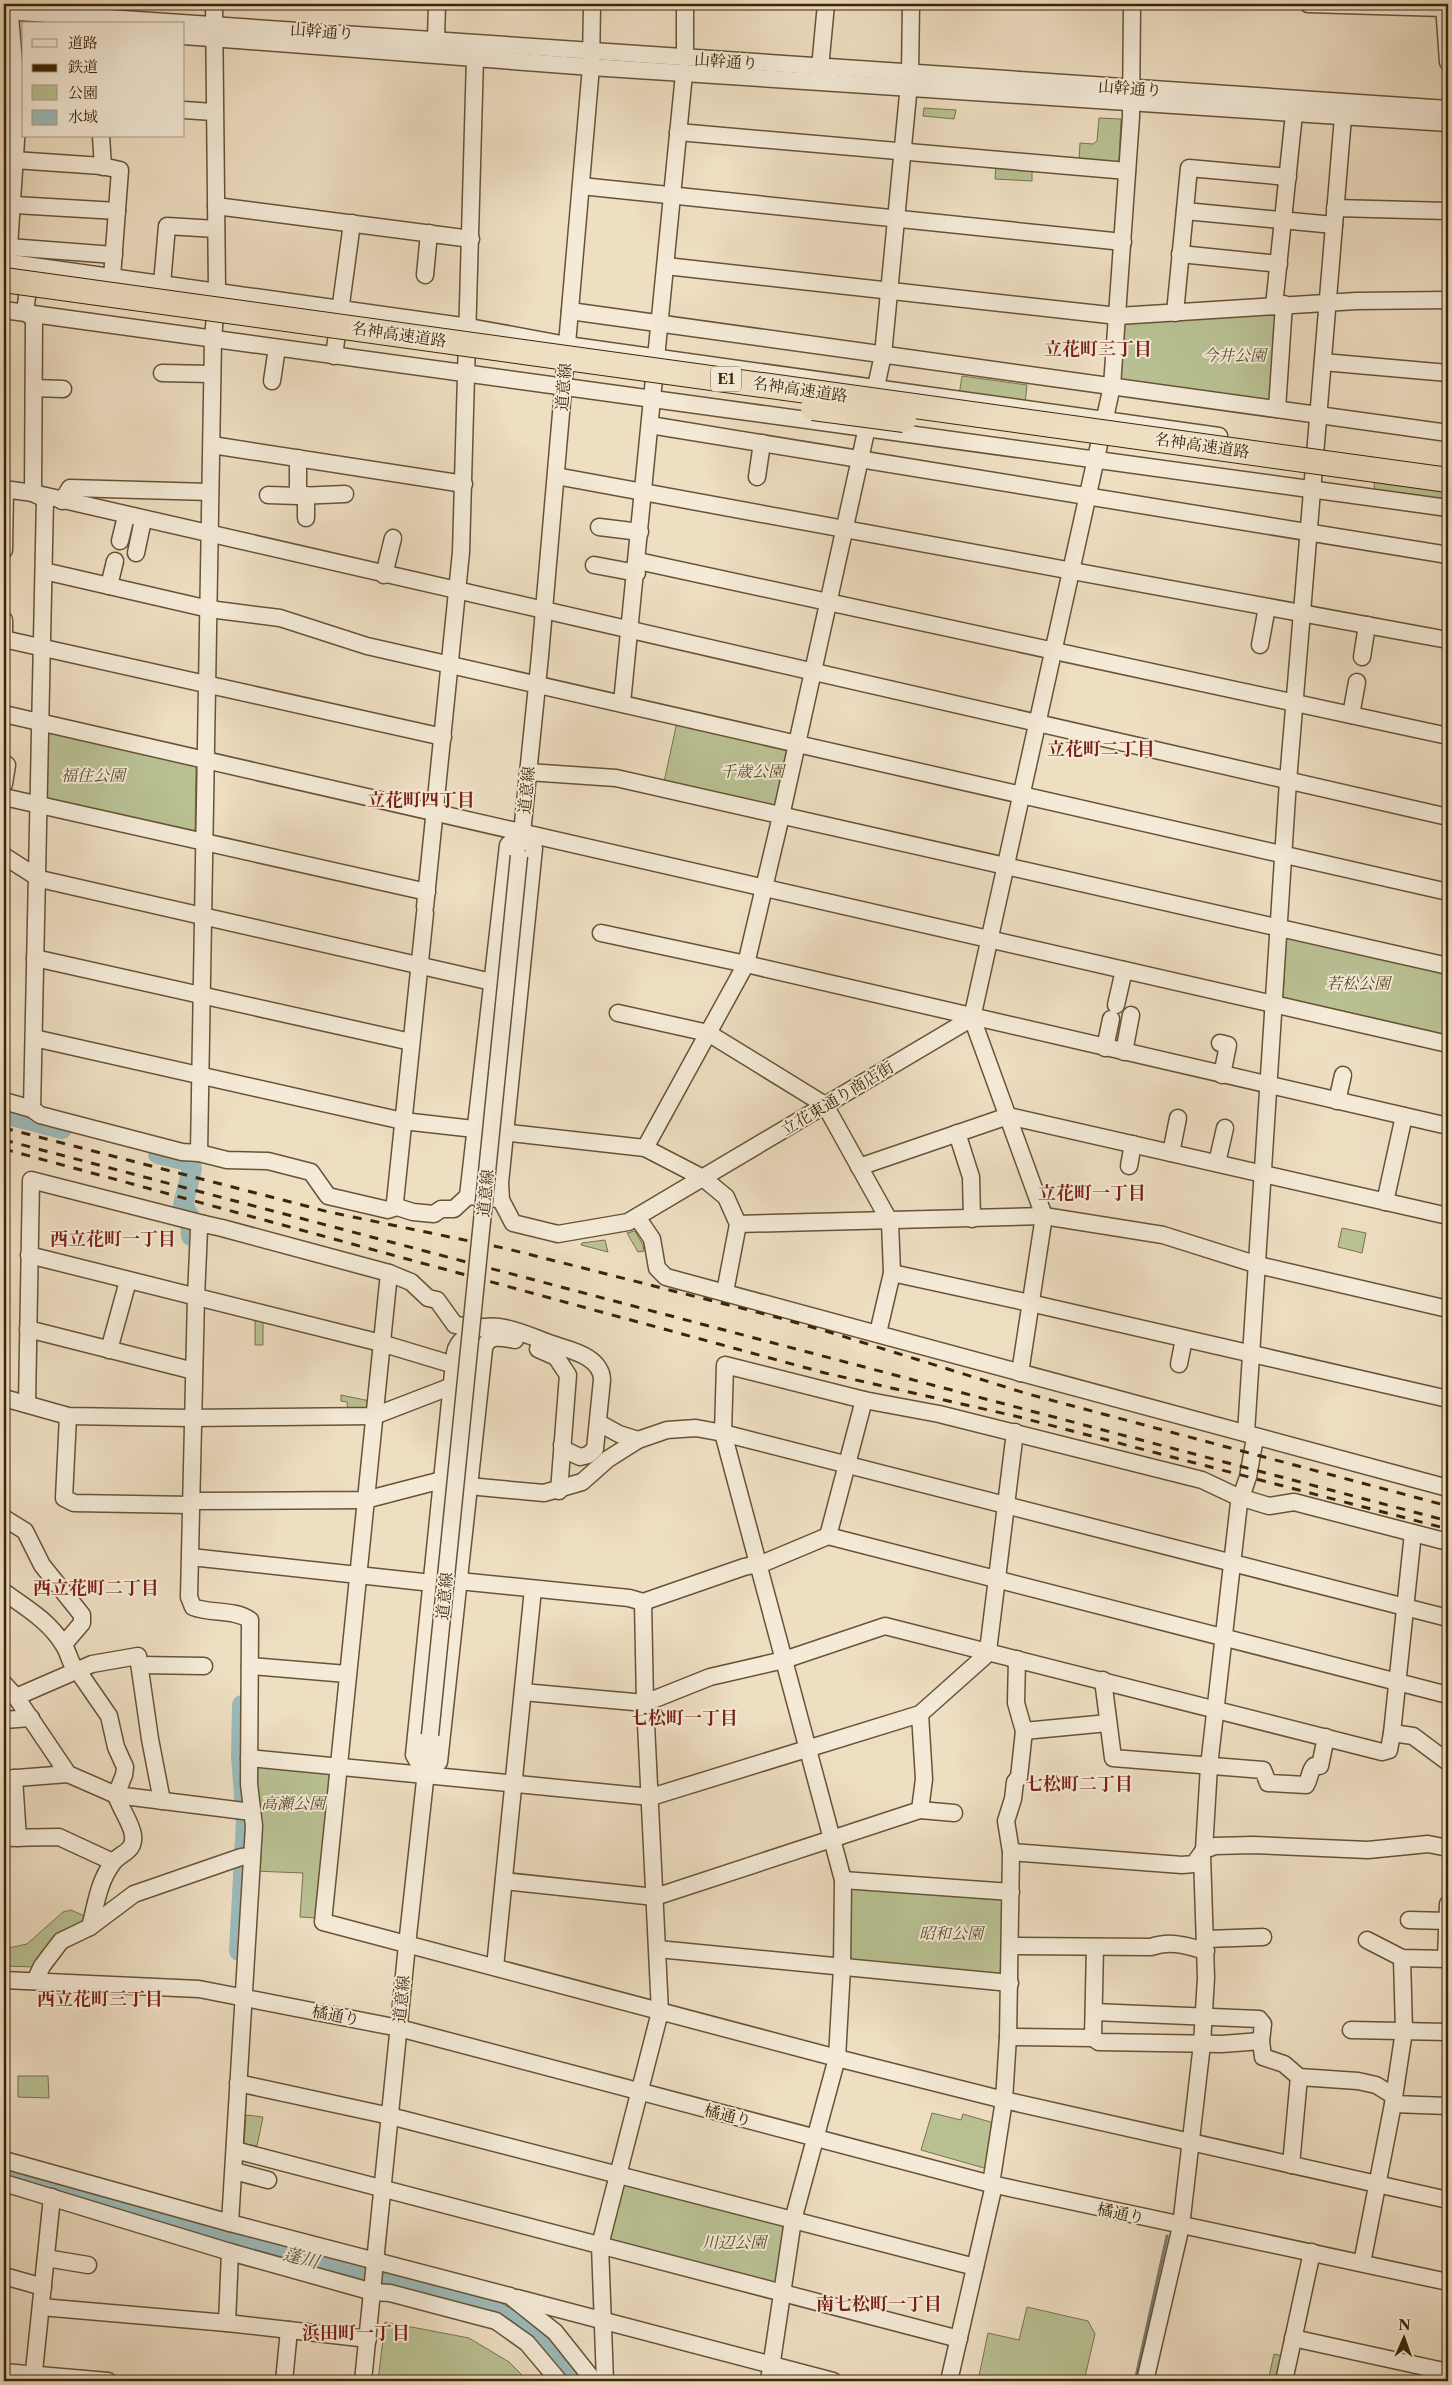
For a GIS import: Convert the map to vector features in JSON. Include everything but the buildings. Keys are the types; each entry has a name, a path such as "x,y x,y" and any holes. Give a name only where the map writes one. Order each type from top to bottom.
{"highway":[{"name":"名神高速道路","path":"6,263 1448,480"},
{"name":"名神高速道路","path":"4,296 1448,495"}],"street":[{"path":"194,1153 205,608 210,535 213,339 217,291 213,112 214,4"},
{"path":"436,40 437,4"},
{"name":"道意線","path":"363,2381 544,612 591,67 592,4"},
{"path":"622,703 631,631 666,266 684,66 685,4"},
{"path":"820,68 826,4"},
{"path":"645,1148 746,964 782,816 878,388 883,355 909,81 911,4"},
{"path":"1020,1372 1044,1216 972,1018 1112,386 1132,96 1132,4"},
{"path":"1308,4 1444,6 1448,62"},
{"path":"6,263 7,202 14,160 15,109 10,17"},
{"name":"山幹通り","path":"10,17 82,22"},
{"name":"山幹通り","path":"185,29 436,40 592,51 684,66 1132,96 1448,109"},
{"name":"山幹通り","path":"185,36 213,31 475,58 591,67 820,68 909,81"},
{"path":"397,1207 395,1202 457,592 464,484 475,58"},
{"name":"山幹通り","path":"1132,96 1294,114 1448,123"},
{"path":"185,110 213,112"},
{"path":"1277,408 1279,264 1294,114"},
{"path":"1147,2381 1181,2226 1202,2044 1206,1945 1203,1852 1209,1766 1232,1563 1242,1498 1248,1477 1251,1435 1252,1356 1288,781 1343,117"},
{"path":"678,132 902,153 1127,171"},
{"path":"101,138 103,166"},
{"path":"14,160 103,166 120,170 112,277"},
{"path":"1175,313 1189,168 1288,177"},
{"path":"581,186 1123,242"},
{"path":"7,202 15,205 117,211"},
{"path":"216,206 471,239"},
{"path":"1335,208 1448,211"},
{"path":"1185,210 1334,225"},
{"path":"334,356 352,223"},
{"path":"162,284 167,226 216,229"},
{"path":"425,275 429,233"},
{"path":"1180,254 1279,264"},
{"path":"6,263 114,255"},
{"path":"6,263 341,308 469,327 567,345 1315,451 1448,468"},
{"path":"25,312 31,265"},
{"path":"666,266 1118,316 1328,302 1448,300"},
{"path":"4,310 563,388 1096,458 1448,508"},
{"path":"570,311 1448,433"},
{"path":"25,312 34,319 33,493"},
{"path":"272,381 277,348"},
{"path":"1323,362 1448,373"},
{"path":"162,373 212,374"},
{"path":"34,388 63,389"},
{"path":"650,425 1448,554"},
{"path":"757,477 762,443"},
{"path":"212,445 464,484"},
{"path":"298,458 306,518"},
{"path":"556,476 1448,640"},
{"path":"62,501 70,488 210,492"},
{"path":"4,550 4,489 33,493 544,612 1448,817"},
{"path":"32,1108 45,499 33,493"},
{"path":"268,495 345,494"},
{"path":"120,541 126,516"},
{"path":"136,553 143,520"},
{"path":"599,527 640,532"},
{"path":"384,575 392,538"},
{"path":"109,586 115,561"},
{"path":"594,565 637,567 830,602 1448,736"},
{"path":"44,571 205,608 280,618 367,646 1448,892"},
{"path":"1260,645 1267,607"},
{"path":"4,620 4,637 8,640 42,646 443,737"},
{"path":"1362,657 1367,625"},
{"path":"1351,715 1357,682"},
{"path":"4,714 1448,1044"},
{"path":"4,784 6,764"},
{"path":"528,772 616,778 1448,966"},
{"path":"4,797 201,840 426,904"},
{"path":"4,1101 32,1108 40,1115 194,1153 226,1160 268,1161 311,1172 328,1196 388,1210 397,1207 413,1212 434,1214 441,1209 454,1209 468,1196 508,845 522,833"},
{"path":"468,1196 501,1200 500,1183 534,848 522,833"},
{"path":"4,856 37,877 492,982"},
{"path":"600,933 746,964 972,1018 1448,1126"},
{"path":"35,958 411,1042"},
{"path":"1105,1048 1124,970"},
{"path":"618,1012 708,1033 825,1106 890,1222 892,1274 878,1334"},
{"path":"1124,1052 1132,1015"},
{"name":"立花東通り商店街","path":"501,1200 513,1223 558,1234 628,1222 972,1018"},
{"path":"34,1038 403,1121 505,1134 645,1148 703,1178 726,1197 738,1224 725,1292"},
{"path":"1220,1043 1228,1045 1222,1074"},
{"path":"1337,1101 1343,1075"},
{"path":"859,1167 1008,1116 1448,1216"},
{"path":"1386,1202 1404,1116"},
{"path":"1171,1153 1178,1118"},
{"path":"1217,1163 1225,1128"},
{"path":"957,1133 971,1177 972,1219"},
{"path":"1129,1166 1133,1144"},
{"path":"27,1404 31,1180 388,1273 411,1282 428,1298 437,1300 455,1326 506,1328 584,1356 595,1365 602,1376 596,1445 588,1455 575,1456 562,1445"},
{"path":"637,1216 652,1239 654,1258 661,1274 1448,1488"},
{"path":"738,1224 890,1222 1044,1216 1164,1235 1258,1265 1448,1309"},
{"path":"195,1222 200,1230 191,1296 187,1504 191,1557 189,1597 192,1607 204,1611 242,1615 250,1620 249,1758 243,1997 230,2223"},
{"path":"29,1255 381,1343 454,1365"},
{"path":"388,1273 323,1922 660,2012 1004,2100 1448,2200"},
{"path":"892,1274 1030,1303 1252,1356 1448,1399"},
{"path":"109,1350 128,1281"},
{"path":"425,1775 414,1755 456,1348 468,1334 482,1327"},
{"path":"28,1329 190,1370"},
{"path":"425,1775 439,1762 485,1345 494,1337 518,1341 551,1354 558,1359 568,1375"},
{"path":"1178,1364 1184,1339"},
{"path":"559,1490 568,1375 584,1356"},
{"path":"770,2373 793,2220 836,2058 842,1968 843,1880 723,1433 725,1365 864,1400 939,1414 1015,1432 1202,1480 1242,1498 1269,1506 1294,1502 1448,1542"},
{"path":"4,1398 68,1416 189,1418 374,1416 452,1386 479,1388"},
{"path":"828,1536 864,1400"},
{"path":"68,1416 64,1498 74,1503 187,1504 365,1500 442,1480 479,1487 544,1493 582,1482 608,1459 638,1440 667,1430 696,1428 723,1433 1448,1618"},
{"path":"598,1423 619,1434 638,1440"},
{"path":"249,1758 651,1798 774,1758 808,1750 920,1714 984,1657 988,1651 1015,1432"},
{"path":"4,1518 25,1531 42,1565 82,1615 82,1622 64,1644"},
{"path":"523,1692 645,1703 710,1677 784,1660 885,1626 1382,1752 1389,1750 1392,1733 1413,1533"},
{"path":"459,1581 533,1590 629,1598 643,1602 744,1567 757,1565 828,1536 1448,1695"},
{"path":"191,1557 432,1583"},
{"path":"495,1968 533,1590"},
{"path":"4,1592 47,1624 64,1644 75,1670 80,1674 109,1716 116,1747 125,1767 116,1795 133,1834 132,1846 130,1851 113,1862 102,1880 90,1927"},
{"path":"605,2381 600,2245 660,2012 645,1703 643,1602"},
{"path":"16,1696 69,1676 75,1670 92,1664 138,1656 150,1739 162,1801"},
{"path":"949,2381 993,2185 1004,2100 1010,1983 1011,1892 1011,1852 1006,1821 1013,1799 1015,1782 1019,1777 1024,1731 1016,1703 1017,1659"},
{"path":"140,1665 204,1666"},
{"path":"250,1666 347,1674"},
{"path":"1103,1680 1113,1758 1263,1770 1268,1783 1306,1785 1310,1779 1310,1770 1314,1766 1320,1766 1326,1737"},
{"path":"4,1684 16,1696 68,1774"},
{"path":"920,1714 924,1779 920,1810"},
{"path":"4,1720 31,1718"},
{"path":"1024,1731 1108,1723"},
{"path":"1392,1733 1413,1736 1448,1762"},
{"path":"113,1862 60,1836 11,1838 9,1779 68,1774 116,1795 248,1811"},
{"path":"504,1881 655,1897 920,1810 954,1813"},
{"path":"1011,1852 1182,1865 1194,1864 1203,1852 1215,1846 1253,1845 1368,1850 1428,1844 1448,1848"},
{"path":"35,1981 42,1966 61,1941 90,1927 134,1894 247,1857"},
{"path":"843,1880 1011,1892"},
{"path":"1368,1940 1402,1958 1447,1959 1448,1904"},
{"path":"1409,1920 1448,1921"},
{"path":"1010,1946 1151,1947 1160,1943 1206,1945 1263,1937"},
{"path":"1093,2038 1095,1947"},
{"path":"658,1949 1010,1983"},
{"path":"1362,2263 1394,2100 1404,2031 1402,1958"},
{"name":"橘通り","path":"4,1980 199,1989 398,2028 993,2185 1448,2282"},
{"path":"1094,2012 1204,2015 1259,2019 1263,2024 1261,2040 1263,2057 1284,2064 1299,2077 1358,2081 1376,2085 1394,2100 1448,2106"},
{"path":"1351,2030 1448,2032"},
{"path":"1008,2037 1093,2038 1099,2042 1202,2044 1261,2040"},
{"path":"1291,2165 1299,2077"},
{"path":"238,2083 390,2116 975,2267"},
{"path":"235,2150 959,2339"},
{"path":"4,2160 57,2188 230,2252 496,2321 527,2343 560,2381"},
{"path":"234,2171 268,2180"},
{"path":"4,2183 57,2188 230,2223 603,2321 770,2373 833,2381"},
{"path":"33,2378 46,2258 57,2188"},
{"path":"227,2323 230,2252"},
{"path":"1284,2381 1312,2252"},
{"path":"46,2258 88,2265"},
{"path":"4,2276 43,2287"},
{"path":"510,2296 555,2332 594,2381"},
{"path":"41,2307 227,2323 368,2338"},
{"path":"284,2381 289,2330"},
{"path":"1293,2338 1448,2373 1447,2381"},
{"path":"4,2372 33,2378 108,2381"}],"green space":[{"path":"924,108 956,110 954,119 923,116"},
{"path":"1099,118 1121,119 1119,161 1115,163 1079,161 1080,143 1093,144 1097,141"},
{"path":"996,166 1032,168 1032,181 995,179"},
{"name":"今井公園","path":"1278,311 1274,403 1119,382 1123,320"},
{"path":"962,376 1027,385 1025,404 959,395"},
{"path":"1375,463 1448,473 1448,501 1374,492"},
{"name":"千歳公園","path":"677,722 790,750 778,805 773,808 664,782"},
{"name":"福住公園","path":"50,730 196,765 195,830 191,832 49,802 44,797 45,733"},
{"name":"若松公園","path":"1290,935 1448,972 1448,1035 1283,997 1286,938"},
{"path":"1342,1228 1366,1233 1362,1253 1338,1247"},
{"path":"635,1231 643,1245 644,1251 638,1252 627,1233"},
{"path":"605,1240 608,1252 581,1245 582,1243"},
{"path":"255,1317 263,1319 263,1345 255,1345"},
{"path":"341,1395 370,1401 369,1408 348,1411 347,1402 341,1401"},
{"name":"高瀬公園","path":"255,1762 328,1770 332,1775 317,1918 300,1917 303,1873 254,1871"},
{"name":"昭和公園","path":"856,1885 998,1896 1003,1900 1005,1974 1001,1978 856,1964 850,1958 851,1889"},
{"path":"71,1910 89,1918 37,1967 4,1966 4,1949 27,1944 63,1912"},
{"path":"18,2076 48,2076 49,2098 18,2097"},
{"path":"932,2113 961,2120 963,2114 994,2123 989,2165 984,2168 921,2150"},
{"path":"246,2115 263,2117 257,2146 244,2144"},
{"name":"川辺公園","path":"626,2182 787,2225 778,2281 772,2285 609,2242 621,2184"},
{"path":"1027,2307 1088,2321 1095,2334 1084,2381 978,2381 988,2333 1019,2340"},
{"path":"385,2322 469,2338 509,2362 528,2381 378,2381"},
{"path":"1274,2354 1283,2356 1278,2381 1268,2381"}],"water":[{"name":"蓬川","path":"4,2163 495,2300 534,2325 565,2356 585,2381 565,2381 530,2340 367,2283 276,2258 4,2176"}],"waterway":[{"path":"4,1114 62,1129"},
{"path":"158,1154 191,1162 192,1169 183,1205 190,1217 191,1236"},
{"path":"239,1951 246,1821 241,1757 242,1705"},
{"path":"1135,2381 1167,2236"}],"railway":[{"path":"4,1128 329,1212 508,1249 776,1317 1028,1394 1448,1506"},
{"path":"4,1140 1448,1521"},
{"path":"4,1149 825,1373 1015,1416 1448,1529"}],"district":[{"name":"立花町三丁目","path":"1098,349"},
{"name":"立花町二丁目","path":"1101,749"},
{"name":"立花町四丁目","path":"421,800"},
{"name":"立花町一丁目","path":"1092,1193"},
{"name":"西立花町一丁目","path":"113,1239"},
{"name":"西立花町二丁目","path":"96,1588"},
{"name":"七松町一丁目","path":"684,1718"},
{"name":"七松町二丁目","path":"1079,1784"},
{"name":"西立花町三丁目","path":"100,1999"},
{"name":"南七松町一丁目","path":"879,2304"},
{"name":"浜田町一丁目","path":"356,2333"}]}
